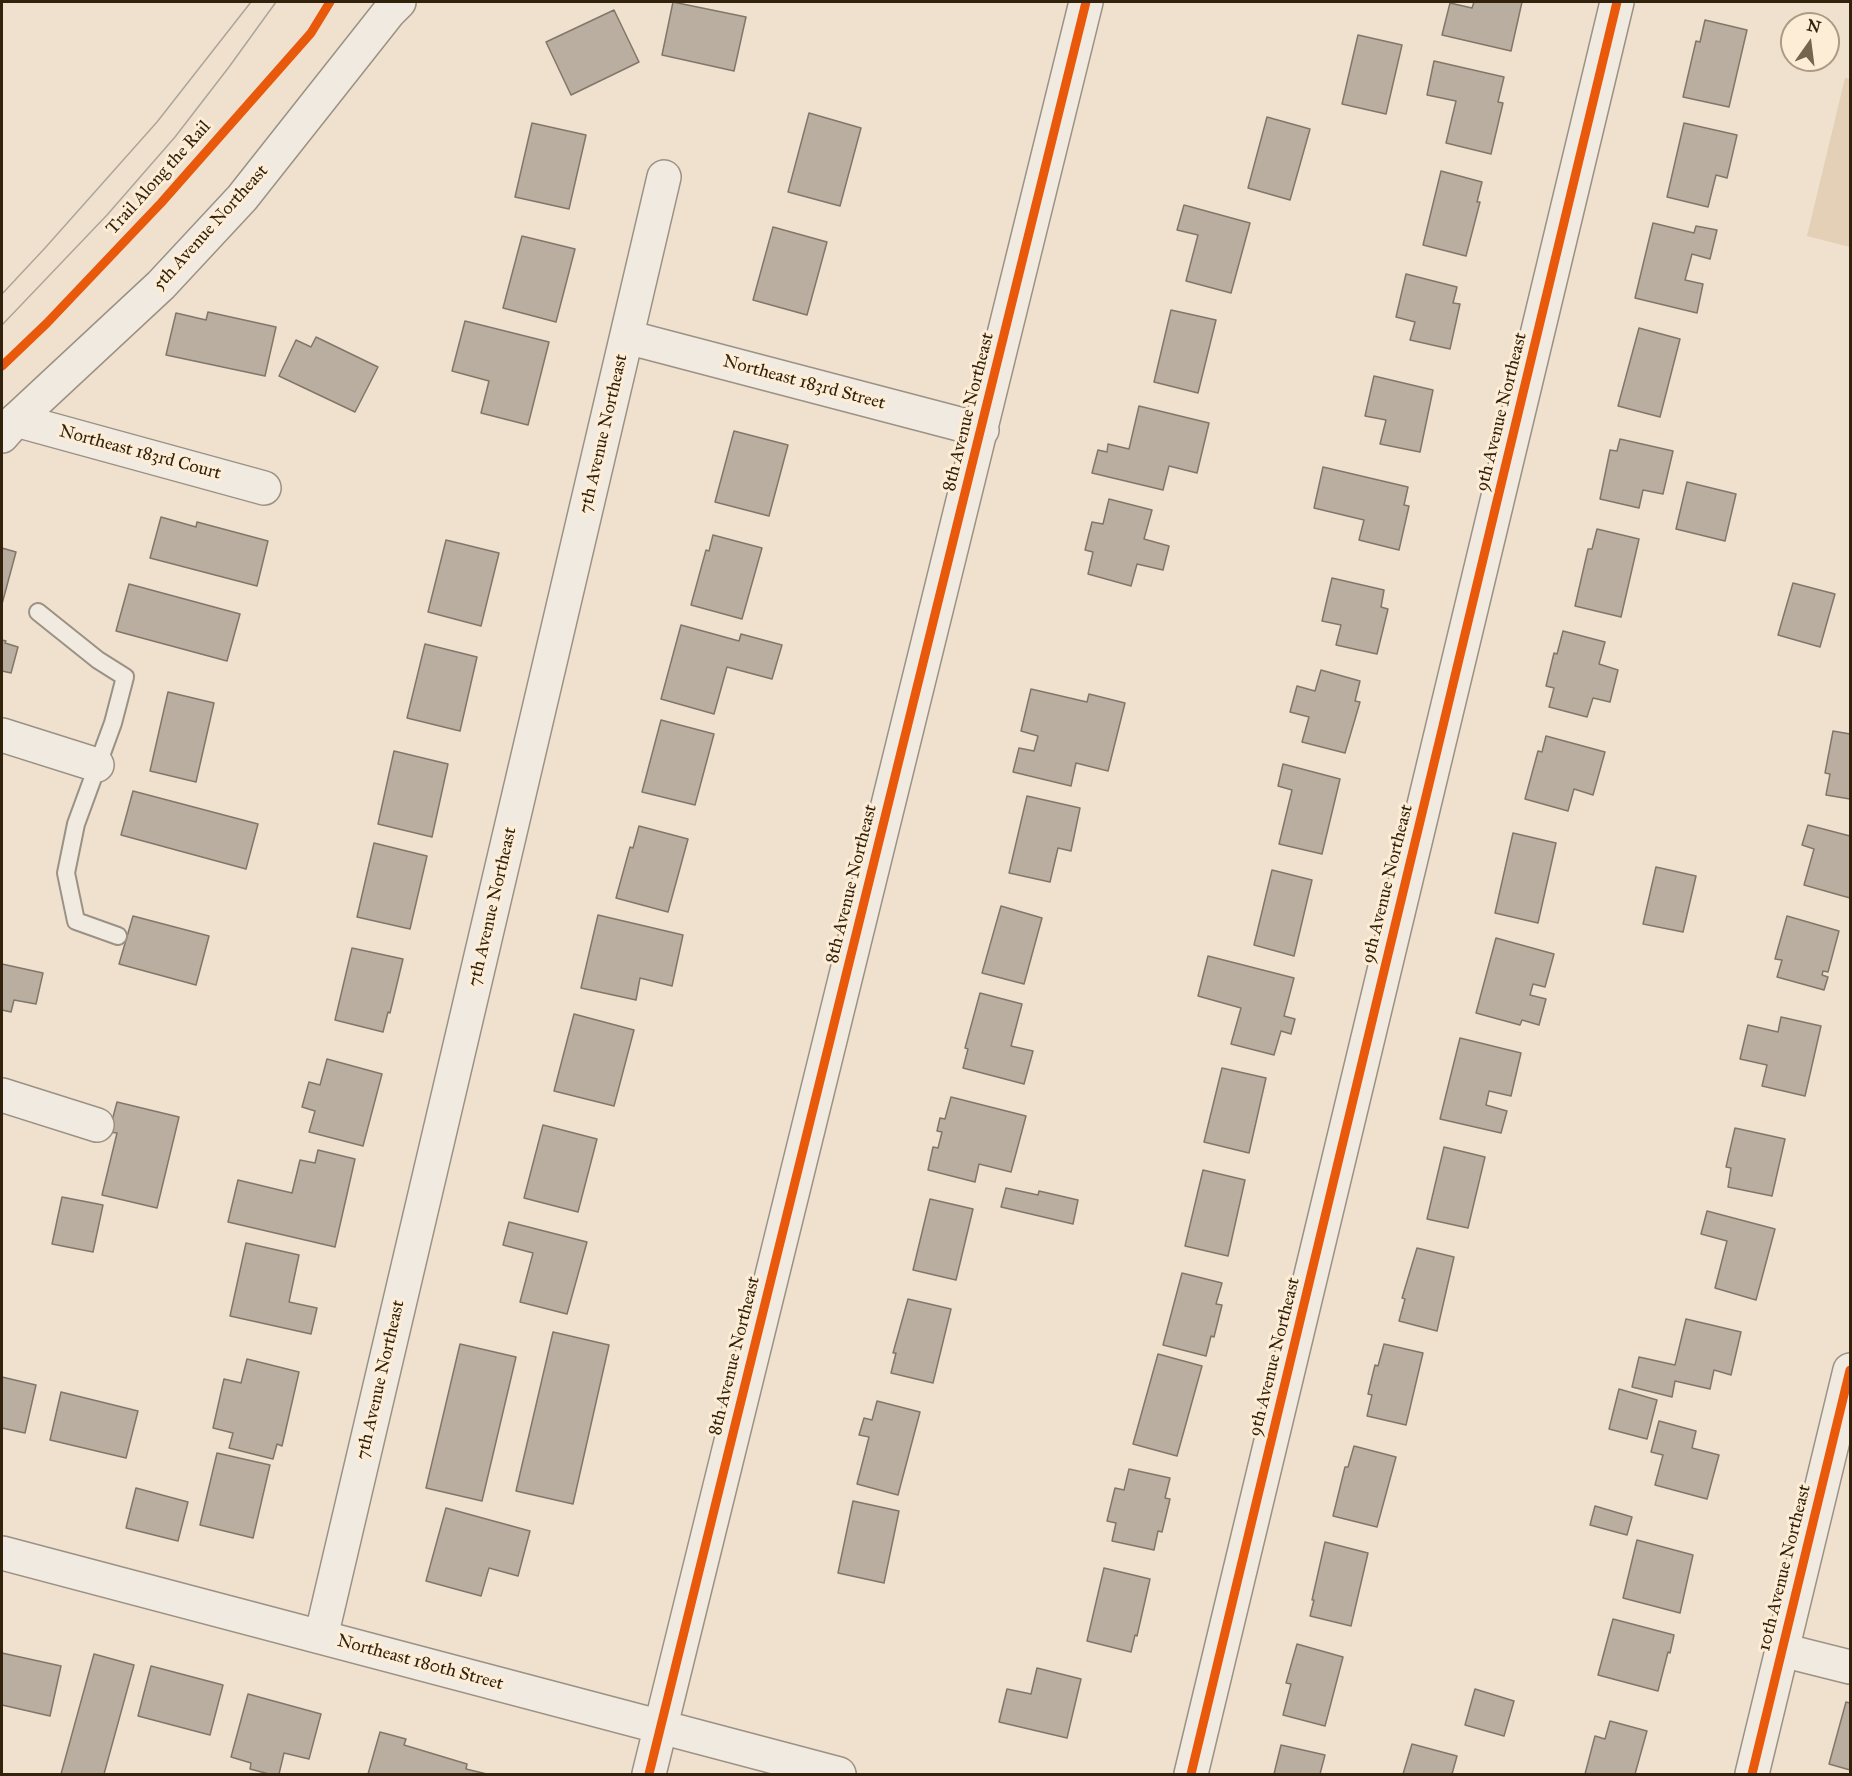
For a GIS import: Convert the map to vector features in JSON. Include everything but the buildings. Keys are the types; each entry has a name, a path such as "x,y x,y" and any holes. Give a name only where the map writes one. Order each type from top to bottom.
{"street":[{"name":"5th Avenue Northeast","path":"9,428 161,285 242,198 388,12 399,2"},
{"name":"8th Avenue Northeast","path":"649,1774 1086,2"},
{"name":"9th Avenue Northeast","path":"1191,1774 1617,2"},
{"name":"7th Avenue Northeast","path":"321,1637 664,177"},
{"name":"Northeast 183rd Street","path":"627,337 982,430"},
{"name":"Northeast 183rd Court","path":"9,428 264,488"},
{"path":"2,735 97,765"},
{"path":"2,1095 96,1125"},
{"name":"10th Avenue Northeast","path":"1752,1774 1851,1370"},
{"name":"Northeast 180th Street","path":"2,1553 839,1774"},
{"path":"1782,1650 1851,1667"}],"lane":[{"path":"38,612 98,660 125,677 113,723 76,824 66,873 76,921 118,936"}],"shaded area":[{"path":"1845,78 1850,79 1850,247 1807,236"}],"tram line":[{"path":"2,294 157,122 251,2"},
{"path":"2,325 107,215 175,137 276,2"}],"cycle path":[{"name":"Trail Along the Rail","path":"2,366 47,323 161,203 311,33 330,2"},
{"path":"649,1774 1086,2"},
{"path":"1191,1774 1617,2"},
{"path":"1752,1774 1850,1370"}]}
